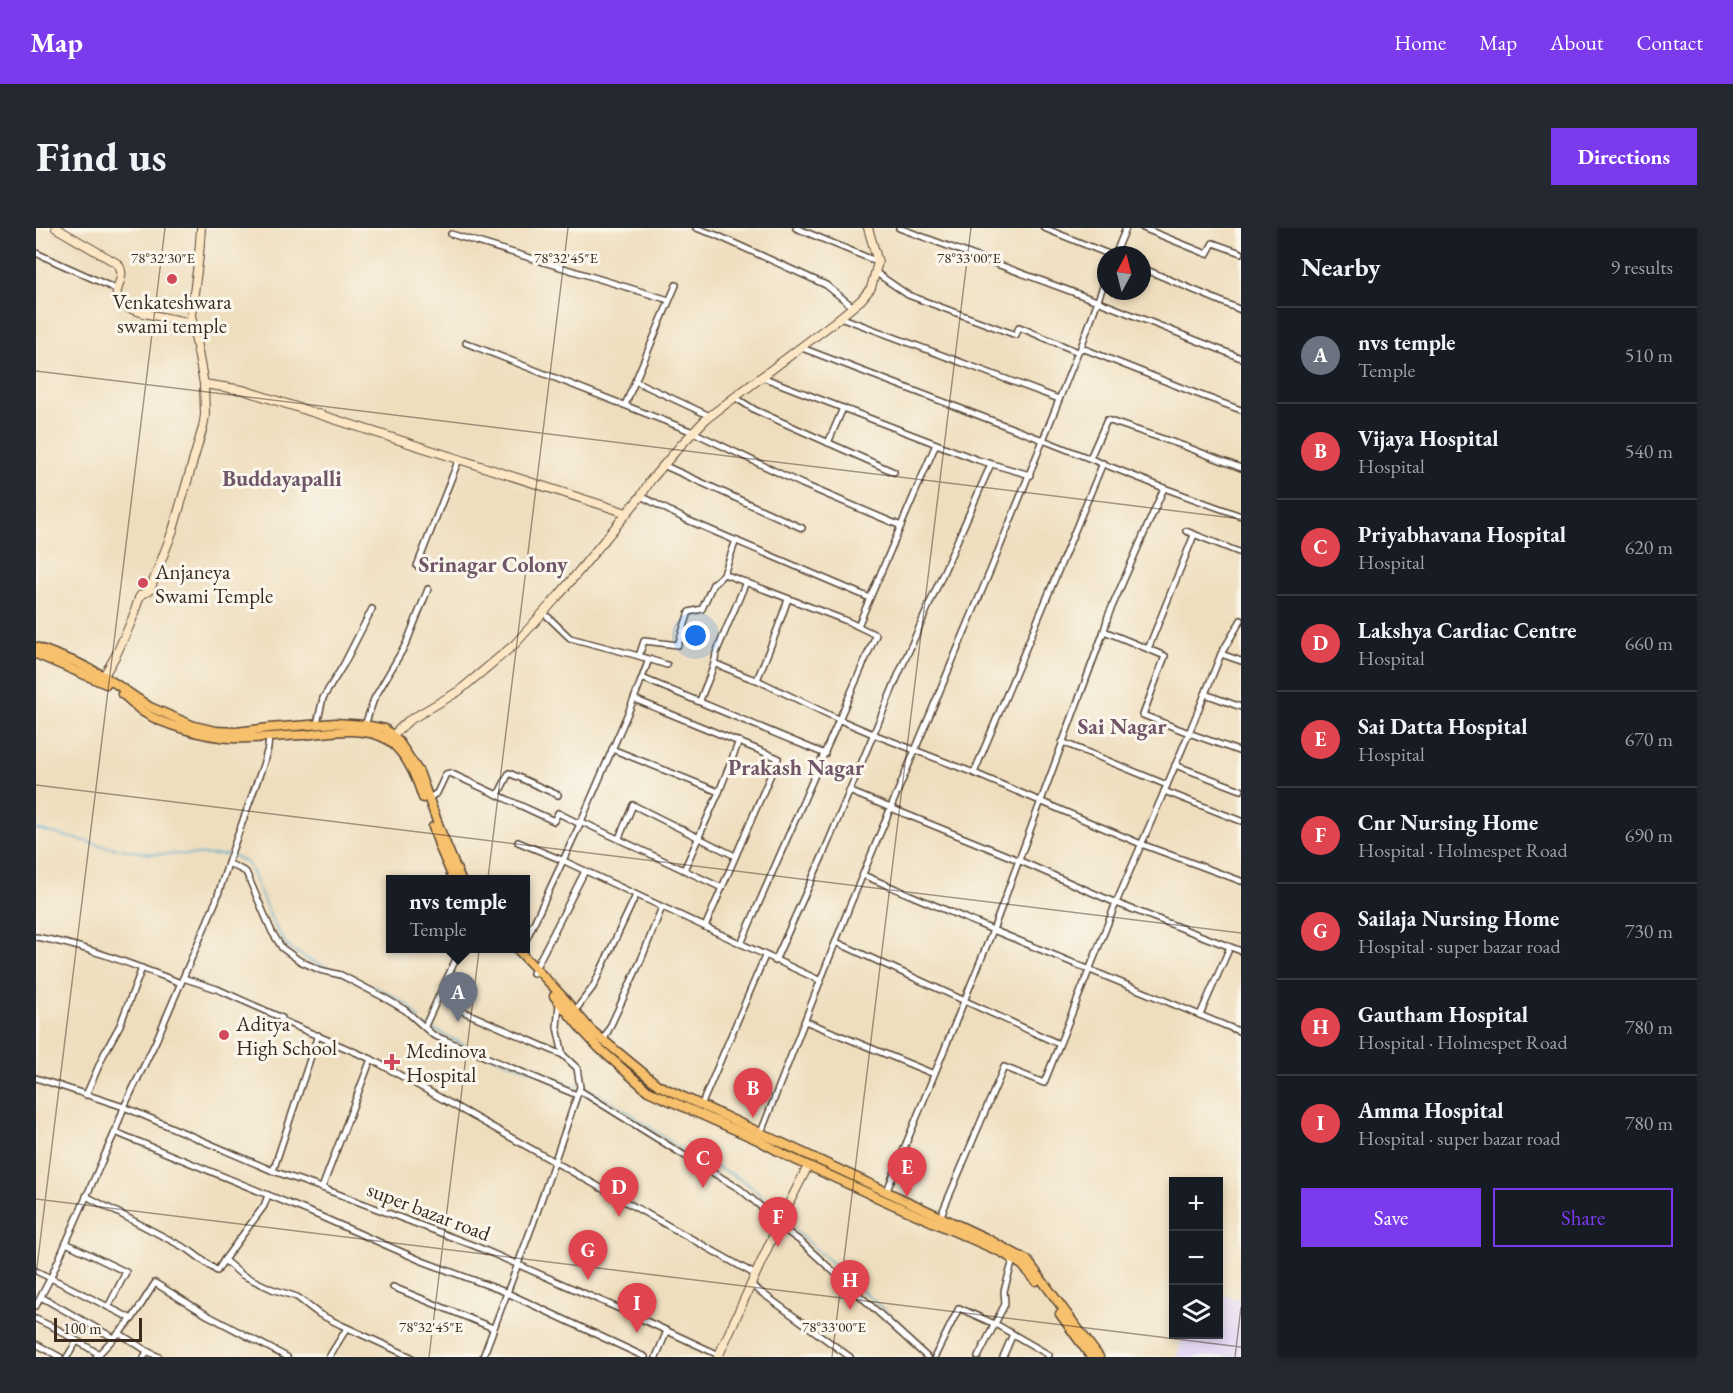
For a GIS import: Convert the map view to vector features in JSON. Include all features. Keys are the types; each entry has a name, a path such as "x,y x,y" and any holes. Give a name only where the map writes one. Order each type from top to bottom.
{"main road":[{"path":"56,228 118,264 122,269 122,275 117,299 124,306 191,322"},
{"path":"103,678 132,620 139,598 150,590 173,530 203,427 204,384 191,322 201,228"},
{"path":"391,738 408,721 459,691 515,644 544,613 627,513 663,465 710,416 802,348 861,300 871,288 878,262 868,228"},
{"path":"204,384 243,390 627,513"},
{"path":"39,652 103,678 123,691 144,712 230,738 317,724 391,738 406,751 419,772 459,875"},
{"path":"269,732 365,724 386,729 414,775 452,875"},
{"path":"520,953 559,1002 573,1014"},
{"path":"534,971 573,1014 582,1030 602,1045 648,1091 699,1110 886,1191 1022,1265 1040,1285 1088,1356"},
{"path":"759,1137 808,1166 883,1200 986,1238 1027,1260 1099,1357"},
{"path":"718,1356 778,1225 808,1166"}],"street":[{"path":"696,228 817,281 852,306"},
{"path":"796,228 878,262"},
{"path":"899,228 1097,301 1241,358"},
{"path":"1044,228 1097,249"},
{"path":"1117,246 1126,228"},
{"path":"1143,228 1207,254 1213,243 1241,253"},
{"path":"451,234 669,300"},
{"path":"36,253 118,290"},
{"path":"875,272 908,295 1016,335 1019,327 1241,410"},
{"path":"1151,272 1241,310"},
{"path":"625,405 676,285"},
{"path":"759,1137 863,875 1080,350 1097,301"},
{"path":"840,317 1059,399"},
{"path":"466,343 693,432 802,484 901,526"},
{"path":"802,348 1241,516"},
{"path":"762,377 936,444 1029,475"},
{"path":"635,381 710,416"},
{"path":"736,398 755,410 894,472"},
{"path":"828,443 843,408"},
{"path":"1090,458 1107,420 1241,468"},
{"path":"858,626 936,444"},
{"path":"417,566 459,459"},
{"path":"974,773 1103,463"},
{"path":"775,961 991,464"},
{"path":"663,465 801,528"},
{"path":"883,1200 993,930 1108,616 1164,488"},
{"path":"641,496 685,519 870,598"},
{"path":"1186,531 1241,553"},
{"path":"1148,649 1194,535"},
{"path":"639,656 644,641 678,645 689,612 702,609 713,584 724,574 736,540"},
{"path":"724,574 876,635 741,944"},
{"path":"700,701 716,664 716,653 746,582"},
{"path":"365,724 374,699 406,644 428,589"},
{"path":"757,680 788,599"},
{"path":"317,724 323,698 344,664 372,609"},
{"path":"544,613 570,638 667,664"},
{"path":"939,1220 1004,1067 1044,1083 1116,903 1221,654 1241,620"},
{"path":"1104,631 1165,656 1143,715 1241,752"},
{"path":"1221,654 1241,661"},
{"path":"530,929 580,822 649,659"},
{"path":"716,664 757,680 873,734 974,773 1141,844 1241,881"},
{"path":"642,678 825,754"},
{"path":"1205,694 1241,707"},
{"path":"634,699 777,758 705,927"},
{"path":"36,1306 51,1277 124,1107 156,1041 216,901 263,765 268,748 269,732"},
{"path":"684,870 739,741"},
{"path":"1062,742 1241,821"},
{"path":"612,748 719,792"},
{"path":"1175,765 1241,790"},
{"path":"429,798 437,793 447,773 554,821 558,813 580,822 722,888"},
{"path":"498,795 509,773 558,795"},
{"path":"849,791 1116,903 1241,951"},
{"path":"618,838 633,806 735,856"},
{"path":"518,842 585,870 821,981"},
{"path":"230,858 246,872 272,932 282,948 300,962 341,975 383,997 405,1010 433,1035 578,1092 740,1189 927,1357"},
{"path":"534,971 585,870"},
{"path":"863,875 1241,1032"},
{"path":"573,1014 593,987 636,895"},
{"path":"602,1045 641,960 662,907"},
{"path":"36,937 64,942 142,968 217,989 371,1059 756,1275"},
{"path":"836,942 1059,1044"},
{"path":"1200,1015 1230,946"},
{"path":"424,1026 459,953"},
{"path":"699,1110 765,956"},
{"path":"86,1095 120,1025 142,968"},
{"path":"559,1002 557,1028 563,1055"},
{"path":"460,1010 563,1055 577,1068 578,1092 534,1221 483,1357"},
{"path":"805,1021 934,1074"},
{"path":"273,1171 318,1035"},
{"path":"322,1188 371,1059"},
{"name":"super bazar road","path":"36,1078 124,1107 273,1171 475,1246 620,1309 718,1356"},
{"path":"115,1132 422,1261 507,1293 645,1357"},
{"path":"86,1196 189,1250 218,1271 235,1243 264,1206 268,1195"},
{"path":"66,1243 126,1272 108,1307"},
{"path":"224,1260 242,1275 272,1289 297,1297 320,1314 346,1328 411,1357"},
{"path":"978,1357 1005,1304 1004,1291 1013,1260"},
{"path":"36,1271 132,1319"},
{"path":"36,1319 98,1355 132,1319 156,1283 207,1315 287,1357"},
{"path":"750,1285 850,1357"},
{"path":"393,1287 493,1329"},
{"path":"41,1298 117,1336 145,1354 159,1357"},
{"path":"935,1356 959,1308 1013,1334 1049,1355 1048,1357"},
{"path":"329,1357 346,1328"},
{"path":"656,1357 667,1331"},
{"path":"1003,1357 1013,1334"},
{"path":"67,1357 77,1341"},
{"path":"36,1344 60,1357"}],"shaded area":[{"path":"1223,1295 1241,1299 1241,1357 1177,1357 1182,1339 1223,1339"}],"waterway":[{"path":"36,829 108,847 152,854 227,855"},
{"path":"232,856 248,864 273,923 287,946 307,959 388,993 409,1006 419,1019"},
{"path":"427,1026 468,1047"},
{"path":"475,1050 578,1087"},
{"path":"583,1088 612,1102 680,1148 741,1180 755,1190 780,1218"},
{"path":"784,1221 899,1323 933,1357"}],"place":[{"name":"Venkateshwara swami temple","path":"172,279"},
{"name":"Anjaneya Swami Temple","path":"143,583"},
{"name":"nvs temple","path":"458,1022"},
{"name":"Aditya High School","path":"224,1035"},
{"name":"Medinova Hospital","path":"392,1062"},
{"name":"Vijaya Hospital","path":"753,1118"},
{"name":"Priyabhavana Hospital","path":"703,1188"},
{"name":"Sai Datta Hospital","path":"907,1197"},
{"name":"Lakshya Cardiac Centre","path":"619,1217"},
{"name":"Cnr Nursing Home","path":"778,1247"},
{"name":"Sailaja Nursing Home","path":"588,1280"},
{"name":"Gautham Hospital","path":"850,1310"},
{"name":"Amma Hospital","path":"637,1333"}],"district":[{"name":"Buddayapalli","path":"282,478"},
{"name":"Srinagar Colony","path":"493,564"},
{"name":"Sai Nagar","path":"1122,726"},
{"name":"Prakash Nagar","path":"796,767"}]}
